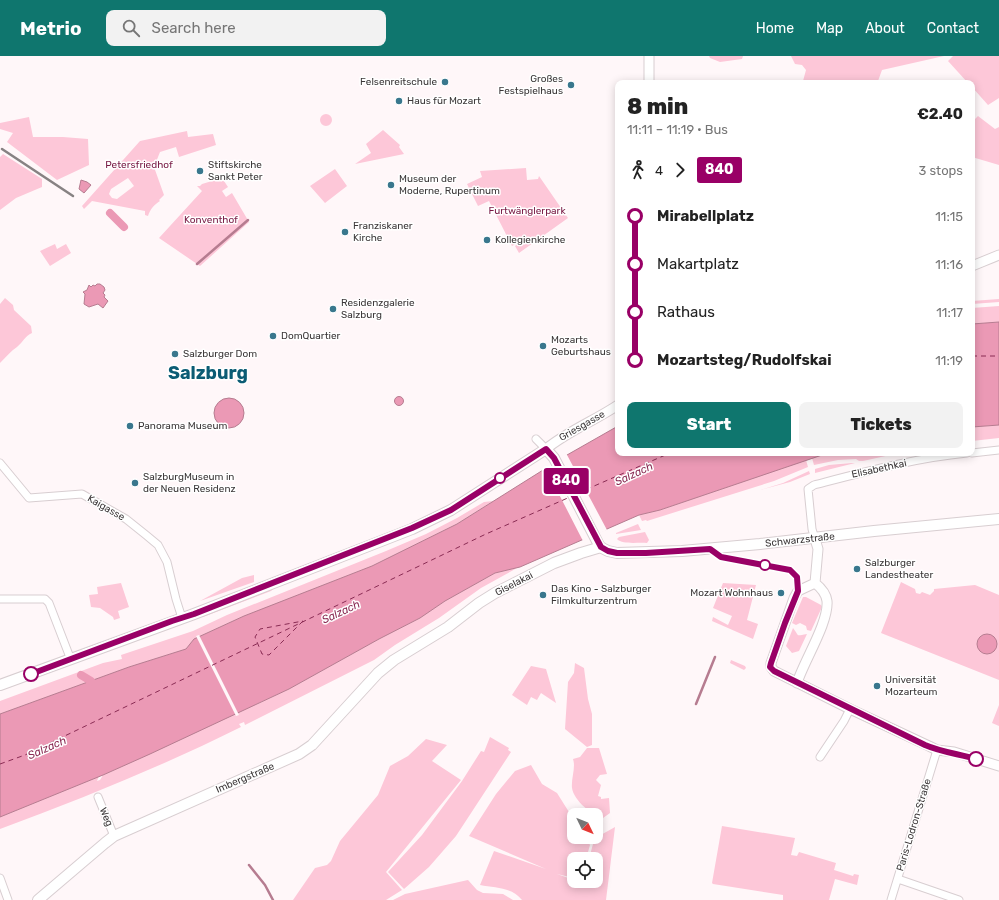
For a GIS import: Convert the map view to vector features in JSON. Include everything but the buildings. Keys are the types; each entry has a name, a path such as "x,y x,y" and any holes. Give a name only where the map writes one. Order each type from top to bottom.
{"main road":[{"path":"0,685 182,618 412,528 451,510 546,449 554,458 601,547"},
{"name":"Schwarzstraße","path":"601,547 608,551 617,553 646,553 815,539 874,531 999,519"},
{"name":"Giselakai","path":"435,634 448,627 479,603 508,586 562,560 601,547"},
{"name":"Imbergstraße","path":"38,900 114,836 304,751 388,665 435,634"}],"street":[{"path":"648,56 649,80"},
{"path":"975,265 999,256"},
{"name":"Griesgasse","path":"546,449 571,432 615,407"},
{"path":"536,440 546,449"},
{"path":"975,452 999,450"},
{"name":"Elisabethkai","path":"815,539 812,529 808,489 814,485 874,470 945,456"},
{"name":"Kaigasse","path":"0,463 29,498 82,494 126,519 150,538 158,545 167,562 182,618"},
{"path":"815,539 818,549 815,583"},
{"path":"797,682 826,614 826,596 820,587 815,583"},
{"path":"815,583 798,591 771,663 770,667 774,671 933,748 954,752 999,766"},
{"path":"0,599 45,599 49,603 71,660"},
{"path":"820,757 844,721 850,709"},
{"name":"Paris-Lodron-Straße","path":"891,900 933,748"},
{"name":"Weg","path":"98,797 114,836"},
{"path":"0,878 8,900"},
{"path":"898,879 959,900"}],"green space":[{"path":"709,56 743,56 742,59 720,62 710,58"},
{"path":"791,56 944,56 882,70 878,80 803,80 806,70 802,65 795,64"},
{"path":"953,56 999,56 999,98 988,105 975,90 975,80 965,80 948,61"},
{"path":"326,114 330,116 332,120 330,124 326,126 322,124 320,120 322,116"},
{"path":"978,116 995,129 999,127 999,165 975,158 975,119"},
{"path":"29,117 33,137 88,139 89,165 57,180 7,142 13,133 0,129 0,123"},
{"path":"383,130 400,145 399,147 404,154 355,164 371,153 366,144"},
{"name":"Petersfriedhof","path":"187,131 188,137 213,134 216,145 179,157 176,147 160,152 154,167 164,195 151,209 148,216 145,215 145,211 92,201 84,209 82,206 140,141","holes":["128,178 134,186 117,199 112,198 109,194 111,189"]},
{"path":"3,154 42,179 42,187 16,198 0,210 0,157"},
{"name":"Furtwänglerpark","path":"526,168 527,180 538,179 539,176 568,218 519,253 515,246 519,243 521,246 524,244 522,240 512,246 489,201 478,206 467,184 482,177 480,171"},
{"path":"335,169 347,186 325,203 310,186"},
{"name":"Konventhof","path":"222,178 228,187 222,191 226,197 232,193 249,222 200,266 159,238 202,191 197,186"},
{"path":"55,244 57,249 66,244 71,253 50,266 40,251"},
{"path":"5,298 13,305 14,310 31,326 32,333 0,363 0,304"},
{"path":"999,299 999,302 975,304 975,301"},
{"path":"999,306 999,322 975,324 975,308"},
{"path":"999,425 999,438 975,441 975,427"},
{"path":"818,456 886,456 863,461 856,459 838,460 814,465 812,458"},
{"path":"806,460 808,467 774,481 647,521 642,521 639,515 660,510"},
{"path":"855,463 815,473 815,469 829,465"},
{"path":"809,471 810,474 790,482 760,490 783,483"},
{"path":"493,501 457,524 372,566 244,616 194,639 186,649 129,667 0,714 0,701 103,663 122,659 121,655 193,631 227,615 426,534 484,502"},
{"path":"638,524 641,530 616,534 616,533"},
{"path":"645,532 649,540 647,543 627,543 617,539 619,537"},
{"path":"517,568 481,588 439,618 395,645 374,660 245,725 244,722 239,724 241,727 152,769 0,829 0,817 99,776 97,781 100,780 103,775 289,689 420,618 445,601 495,573"},
{"path":"254,575 254,582 200,601 242,578"},
{"path":"901,582 915,589 916,593 920,594 922,592 930,595 934,589 975,585 999,595 999,680 881,633"},
{"path":"121,583 129,607 118,611 120,618 114,620 113,617 100,608 91,607 89,595 98,594 97,587"},
{"path":"723,583 756,585 747,620 758,624 753,639 712,621 713,617 728,625 732,616 713,608"},
{"path":"274,588 271,591 203,617 201,616"},
{"path":"803,597 806,597 822,607 811,631 807,630 806,626 800,623 796,625 792,623"},
{"path":"793,628 798,635 807,634 799,651 792,653 786,646"},
{"path":"731,660 745,666 746,668 744,670 730,663"},
{"path":"575,663 584,668 588,699 592,714 592,745 587,747 565,729 568,682 574,673"},
{"path":"531,666 546,669 556,703 541,693 537,700 531,697 527,705 512,695"},
{"path":"999,705 999,726 992,723"},
{"path":"490,737 509,748 508,750 511,752 456,836 429,867 404,889 388,872 422,835 462,781 481,751 484,752"},
{"path":"426,739 447,745 432,761 461,780 386,872 402,890 386,900 293,900 315,868 327,865 331,861 340,841 378,795 390,766 408,756"},
{"path":"587,748 599,748 607,774 600,775 596,780 601,785 598,796 601,797 601,799 609,798 610,813 603,818 603,808 585,808 573,793 573,759 580,757"},
{"path":"531,765 542,784 557,793 567,809 567,844 590,845 588,852 567,852 567,876 557,874 567,878 567,888 603,888 603,852 591,852 593,844 603,844 603,834 615,827 606,900 522,900 508,890 480,885 494,851 546,869 469,836 496,794 515,771"},
{"path":"722,826 795,838 791,855 797,856 799,852 836,863 834,870 853,876 854,874 859,875 857,885 835,879 829,900 783,900 783,895 713,884"},
{"path":"468,880 477,890 483,893 503,894 513,900 393,900 405,894"}],"water":[{"path":"81,180 91,185 84,193 79,189"},
{"path":"97,284 104,287 104,297 108,301 103,308 98,304 89,307 84,304 85,294 83,292 87,290 89,285 91,287"},
{"path":"999,322 999,425 975,427 975,324"},
{"path":"399,396 404,401 399,406 394,401"},
{"path":"229,398 239,403 244,413 239,423 229,428 219,423 214,413 219,403"},
{"name":"Salzach","path":"615,428 615,456 819,456 660,510 639,515 520,567 495,573 445,601 420,618 289,689 103,775 0,817 0,714 129,667 186,649 194,639 244,616 372,566 457,524 567,455"},
{"path":"987,634 994,637 997,644 994,651 987,654 980,651 977,644 980,637"}],"pier":[{"path":"566,453 607,530 583,541 545,467"},
{"path":"199,635 239,715 236,716 196,636"}],"waterway":[{"path":"110,213 124,227"},
{"path":"197,264 248,220"},
{"path":"696,704 715,657"},
{"path":"81,675 91,681"},
{"path":"249,865 265,885 273,900"}],"ferry route":[{"path":"975,356 999,356"},
{"path":"578,493 663,456"},
{"path":"0,764 25,755 486,534 570,497"},
{"path":"303,621 269,655 262,654 255,637 260,629 303,621"}],"railway":[{"path":"2,149 73,196"}],"bus line":[{"name":"840","path":"31,674 194,614 412,528 451,510 546,449 554,458 597,542 601,547 608,551 617,553 646,553 710,549 721,557 790,570 797,577 798,591 794,598 770,667 774,671 925,745 937,750 954,752 976,759"}],"place":[{"name":"Felsenreitschule","path":"445,82"},
{"name":"Großes Festspielhaus","path":"571,85"},
{"name":"Haus für Mozart","path":"399,101"},
{"name":"Stiftskirche Sankt Peter","path":"200,171"},
{"name":"Museum der Moderne, Rupertinum","path":"391,185"},
{"name":"Franziskaner Kirche","path":"345,232"},
{"name":"Kollegienkirche","path":"487,240"},
{"name":"Residenzgalerie Salzburg","path":"333,309"},
{"name":"DomQuartier","path":"273,336"},
{"name":"Mozarts Geburtshaus","path":"543,346"},
{"name":"Salzburger Dom","path":"175,354"},
{"name":"Panorama Museum","path":"130,426"},
{"name":"SalzburgMuseum in der Neuen Residenz","path":"135,483"},
{"name":"Salzburger Landestheater","path":"857,569"},
{"name":"Mozart Wohnhaus","path":"781,593"},
{"name":"Das Kino - Salzburger Filmkulturzentrum","path":"543,595"},
{"name":"Universität Mozarteum","path":"877,686"}],"district":[{"name":"Salzburg","path":"208,373"}]}
